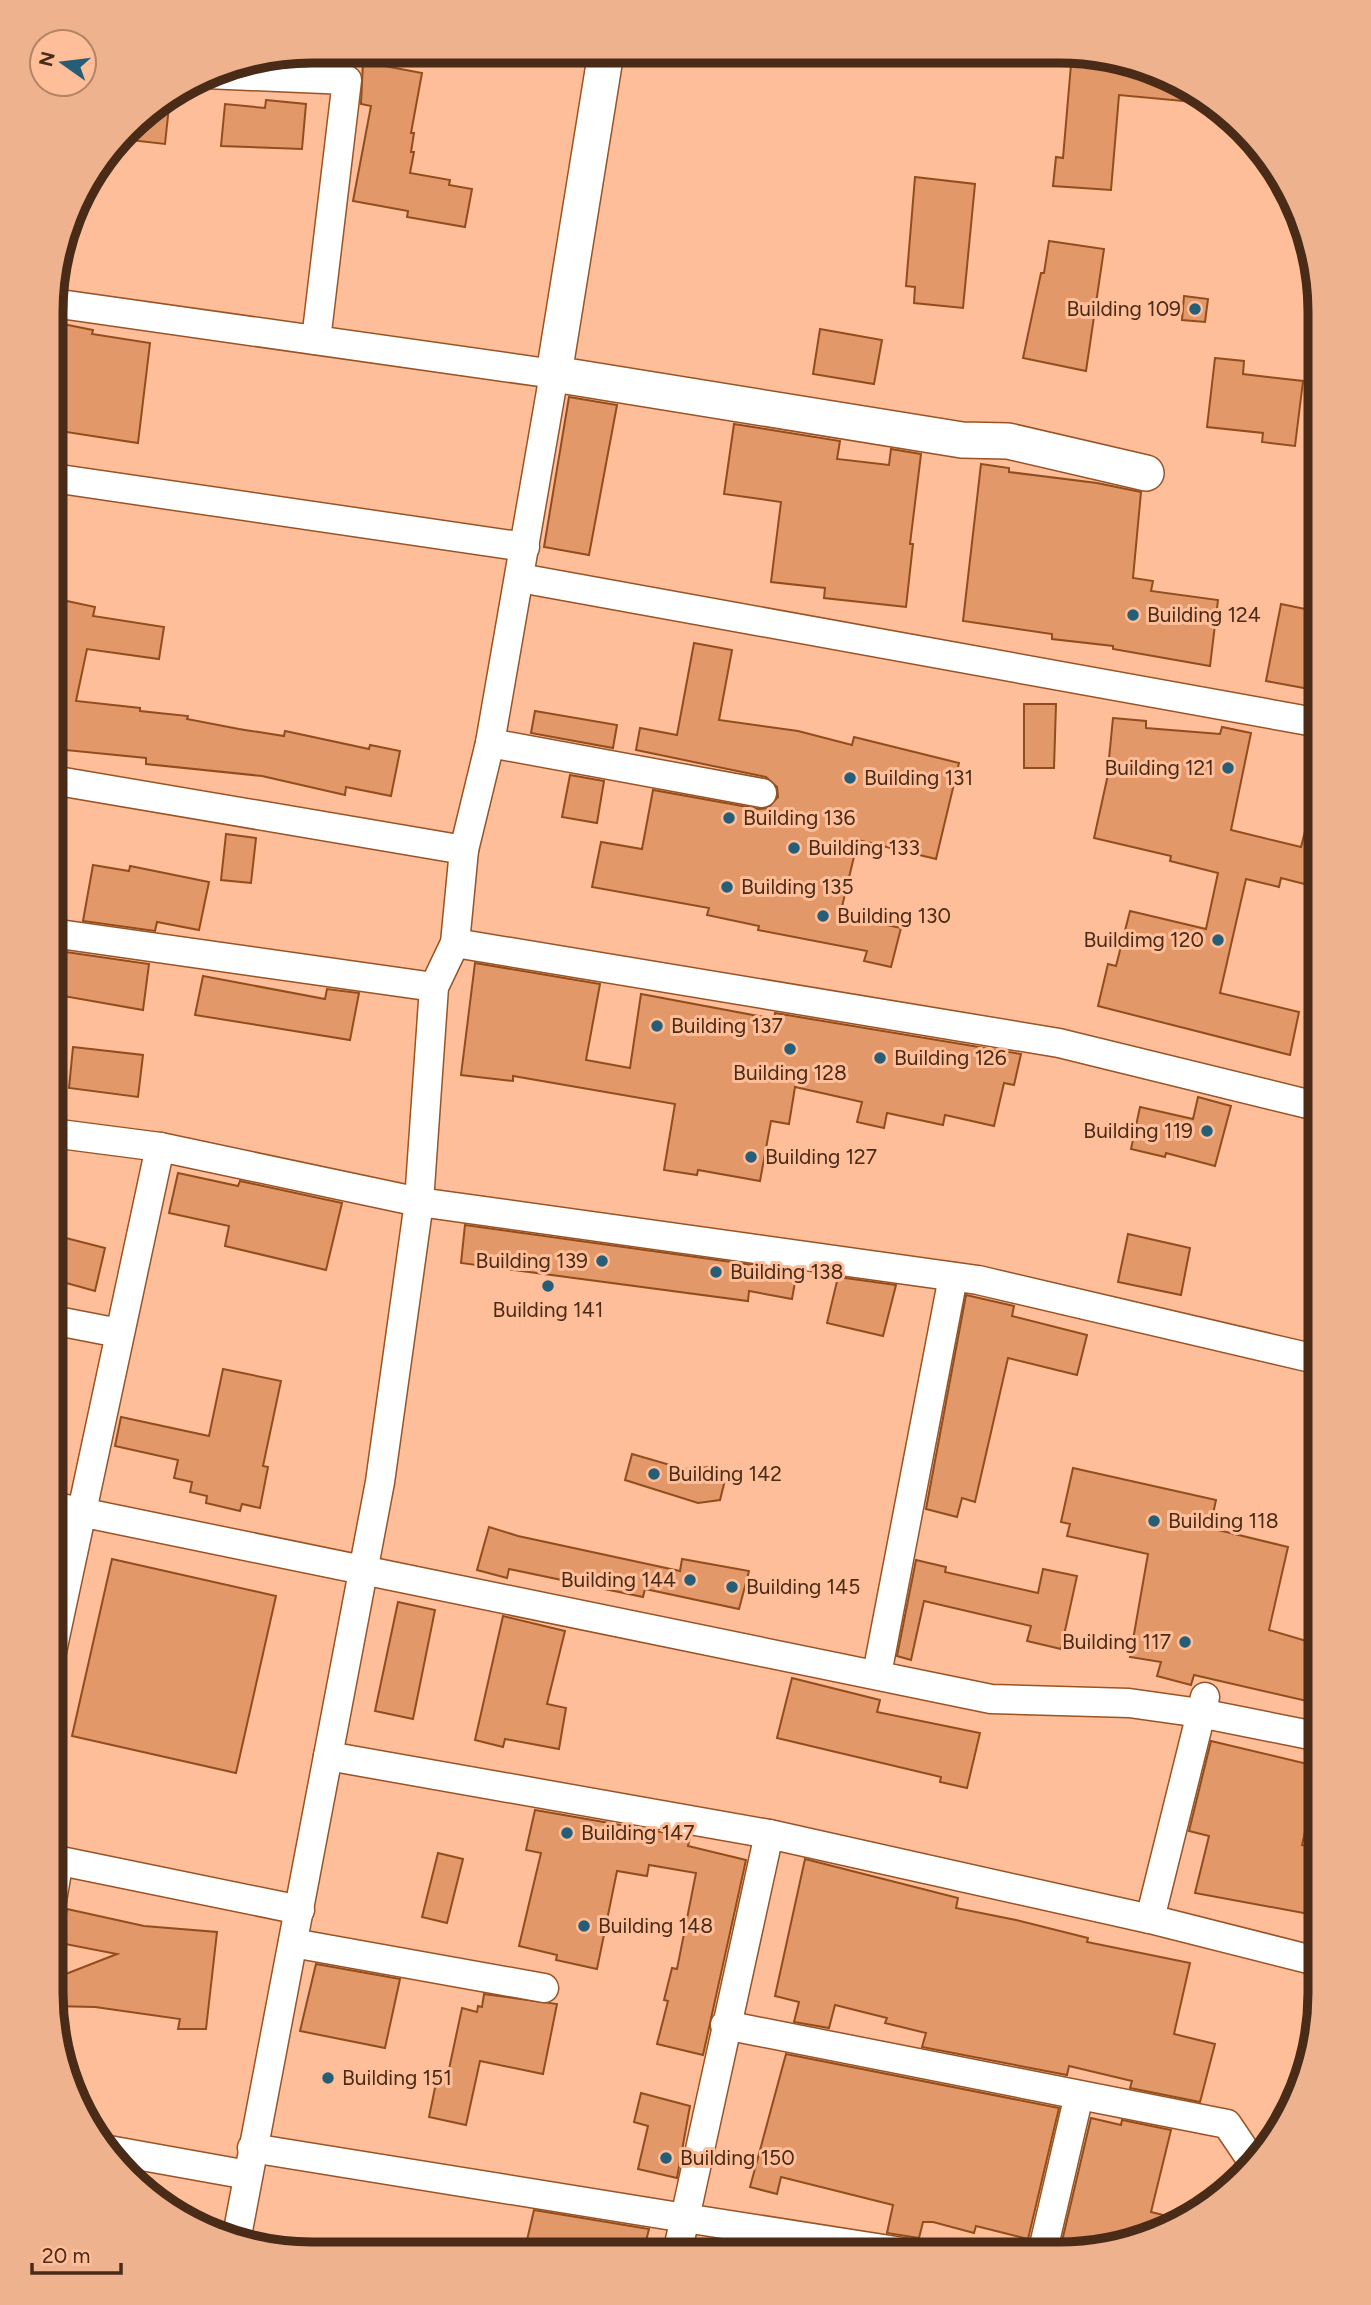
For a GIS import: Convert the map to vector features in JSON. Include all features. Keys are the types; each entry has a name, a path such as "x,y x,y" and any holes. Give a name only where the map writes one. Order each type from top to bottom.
{"street":[{"path":"238,2231 380,1482 419,1202 434,986 455,943 464,850 490,743 520,578 604,64"},
{"path":"235,75 347,80 316,340"},
{"path":"63,304 554,374 962,440 1008,441 1146,472"},
{"path":"63,479 525,547"},
{"path":"520,578 1308,721"},
{"path":"490,743 762,793"},
{"path":"63,782 464,850"},
{"path":"63,935 434,986"},
{"path":"455,943 1059,1044 1308,1104"},
{"path":"63,1134 160,1147 419,1202 953,1277 1308,1357"},
{"path":"63,1598 160,1147"},
{"path":"877,1674 953,1277"},
{"path":"63,1322 119,1333"},
{"path":"63,1508 991,1699 1203,1705 1308,1734"},
{"path":"1150,1919 1203,1705"},
{"path":"328,1756 769,1834 1150,1919 1308,1959"},
{"path":"680,2242 769,1834"},
{"path":"63,1862 300,1910"},
{"path":"293,1943 544,1988"},
{"path":"725,2025 1227,2124 1248,2155"},
{"path":"1045,2242 1079,2095"},
{"path":"119,2150 250,2161 685,2218 838,2242"}],"building":[{"path":"363,64 422,73 411,133 414,133 411,152 414,152 410,173 450,180 449,185 472,189 465,227 407,217 408,211 353,201 371,106 361,104"},
{"path":"1071,64 1092,65 1139,76 1192,102 1119,95 1111,190 1053,186 1056,157 1063,158"},
{"path":"266,100 306,104 302,149 221,146 225,104 265,108"},
{"path":"169,108 165,144 132,140"},
{"path":"915,177 975,184 963,308 914,303 915,287 906,286"},
{"path":"1049,241 1104,249 1086,371 1023,358"},
{"name":"Building 109","path":"1184,296 1208,299 1205,322 1182,320"},
{"path":"63,324 93,330 92,334 150,343 138,443 63,432"},
{"path":"820,329 882,340 874,384 813,374"},
{"path":"1215,358 1244,361 1243,374 1303,381 1295,446 1262,442 1263,433 1207,427"},
{"path":"569,397 617,405 589,555 544,547"},
{"path":"734,424 840,441 837,459 889,465 891,449 921,454 910,544 913,544 906,607 824,598 825,588 771,582 781,502 724,494"},
{"path":"981,464 1009,468 1009,472 1097,483 1141,492 1133,578 1153,581 1151,591 1218,600 1210,666 1113,649 1113,646 1052,639 1052,634 963,621"},
{"path":"63,600 95,607 93,616 164,627 159,659 87,649 76,701 188,716 187,719 284,736 285,731 369,749 370,745 400,751 391,796 346,787 345,795 262,776 146,764 146,758 66,750 63,761"},
{"path":"1281,604 1308,610 1308,689 1266,681"},
{"path":"694,643 732,650 719,720 798,731 852,745 854,737 959,763 936,859 858,840 840,915 901,928 891,967 864,961 867,951 758,930 759,926 707,915 709,908 592,887 601,842 642,849 653,790 759,809 768,808 778,797 777,787 766,777 636,750 640,728 677,735"},
{"path":"1024,704 1056,704 1054,768 1024,768"},
{"path":"535,711 617,725 613,748 531,733"},
{"path":"1113,718 1146,721 1146,728 1220,734 1222,727 1251,733 1231,830 1301,847 1308,820 1308,885 1281,878 1279,887 1246,879 1220,993 1299,1012 1290,1055 1098,1006 1108,964 1116,966 1130,911 1206,929 1218,873 1170,861 1171,856 1094,838 1107,779"},
{"path":"570,775 604,781 597,823 562,817"},
{"path":"226,834 256,838 251,883 221,880"},
{"path":"93,865 129,871 130,866 209,882 199,930 157,922 155,931 83,921"},
{"path":"63,952 149,964 143,1010 63,996"},
{"path":"475,963 600,984 586,1060 630,1068 641,994 774,1019 775,1013 1021,1054 1014,1085 1004,1083 994,1126 945,1115 943,1125 887,1113 884,1128 857,1122 862,1102 795,1087 789,1124 771,1121 760,1181 698,1170 697,1175 664,1170 675,1104 513,1076 513,1081 461,1075"},
{"path":"203,976 325,999 327,989 359,993 350,1040 195,1015"},
{"path":"73,1047 143,1055 138,1097 69,1088"},
{"path":"1198,1097 1231,1106 1215,1166 1166,1153 1165,1157 1131,1149 1140,1107 1193,1119"},
{"path":"178,1173 238,1186 240,1181 342,1203 326,1270 225,1246 229,1226 169,1213"},
{"path":"465,1225 797,1271 792,1299 749,1291 748,1301 461,1263"},
{"path":"1128,1234 1190,1248 1181,1295 1118,1282"},
{"path":"63,1237 105,1248 95,1291 63,1282"},
{"path":"838,1277 896,1285 883,1336 827,1323"},
{"path":"966,1295 1014,1306 1012,1316 1087,1335 1077,1375 1008,1358 975,1502 962,1498 957,1517 926,1509"},
{"path":"223,1369 281,1381 263,1466 268,1467 260,1508 242,1504 240,1511 206,1503 207,1496 190,1492 192,1482 174,1478 178,1460 115,1446 121,1417 209,1436"},
{"path":"632,1454 684,1469 710,1467 725,1480 720,1500 698,1503 625,1480"},
{"path":"1073,1468 1216,1500 1210,1528 1288,1547 1269,1630 1308,1641 1308,1701 1194,1675 1191,1685 1157,1676 1161,1662 1130,1657 1148,1554 1067,1536 1070,1524 1061,1522"},
{"path":"489,1527 518,1536 680,1571 682,1559 749,1571 739,1609 645,1589 643,1597 509,1569 507,1578 477,1570"},
{"path":"112,1559 276,1596 236,1773 72,1736"},
{"path":"916,1560 946,1567 945,1572 1038,1593 1043,1569 1077,1576 1061,1649 1027,1641 1031,1626 924,1601 911,1660 897,1656"},
{"path":"398,1602 435,1610 413,1719 375,1711"},
{"path":"503,1616 565,1631 547,1704 566,1708 559,1749 505,1739 503,1747 475,1740"},
{"path":"792,1678 880,1700 877,1712 980,1733 967,1788 940,1782 941,1777 777,1738"},
{"path":"1211,1741 1308,1764 1308,1819 1302,1845 1308,1846 1308,1914 1195,1893 1209,1836 1189,1831"},
{"path":"535,1810 690,1837 688,1846 746,1860 703,2055 657,2044 668,2001 664,2000 672,1968 677,1969 696,1873 649,1865 647,1876 617,1871 597,1969 556,1960 557,1955 519,1946 541,1853 526,1850"},
{"path":"438,1853 463,1859 447,1923 422,1917"},
{"path":"805,1859 958,1898 956,1908 1088,1938 1087,1942 1190,1963 1174,2034 1215,2044 1200,2102 1130,2088 1132,2081 1069,2066 1067,2075 922,2047 926,2033 885,2023 887,2018 835,2005 829,2028 794,2022 799,2002 775,1996"},
{"path":"67,1909 144,1926 217,1932 206,2029 178,2029 180,2019 95,2007 64,2006 63,1975 117,1954 63,1944"},
{"path":"316,1964 400,1979 385,2048 300,2031"},
{"path":"484,1994 557,2004 543,2074 480,2061 466,2125 429,2117 438,2073 448,2074 462,2008 477,2012 478,2006 482,2007"},
{"path":"786,2054 1059,2108 1028,2239 976,2226 974,2233 933,2222 923,2222 919,2238 887,2233 893,2205 781,2177 777,2194 750,2187"},
{"path":"641,2093 690,2106 677,2178 638,2169 648,2126 634,2122"},
{"path":"1091,2118 1121,2125 1122,2120 1171,2130 1151,2212 1168,2216 1123,2234 1062,2242"},
{"path":"534,2210 649,2229 646,2242 527,2242"}],"place":[{"name":"Building 109","path":"1195,309"},
{"name":"Building 124","path":"1133,615"},
{"name":"Building 121","path":"1228,768"},
{"name":"Building 131","path":"850,778"},
{"name":"Building 136","path":"729,818"},
{"name":"Building 133","path":"794,848"},
{"name":"Building 135","path":"727,887"},
{"name":"Building 130","path":"823,916"},
{"name":"Buildimg 120","path":"1218,940"},
{"name":"Building 137","path":"657,1026"},
{"name":"Building 128","path":"790,1049"},
{"name":"Building 126","path":"880,1058"},
{"name":"Building 119","path":"1207,1131"},
{"name":"Building 127","path":"751,1157"},
{"name":"Building 139","path":"602,1261"},
{"name":"Building 138","path":"716,1272"},
{"name":"Building 141","path":"548,1286"},
{"name":"Building 142","path":"654,1474"},
{"name":"Building 118","path":"1154,1521"},
{"name":"Building 144","path":"690,1580"},
{"name":"Building 145","path":"732,1587"},
{"name":"Building 117","path":"1185,1642"},
{"name":"Building 147","path":"567,1833"},
{"name":"Building 148","path":"584,1926"},
{"name":"Building 151","path":"328,2078"},
{"name":"Building 150","path":"666,2158"}]}
